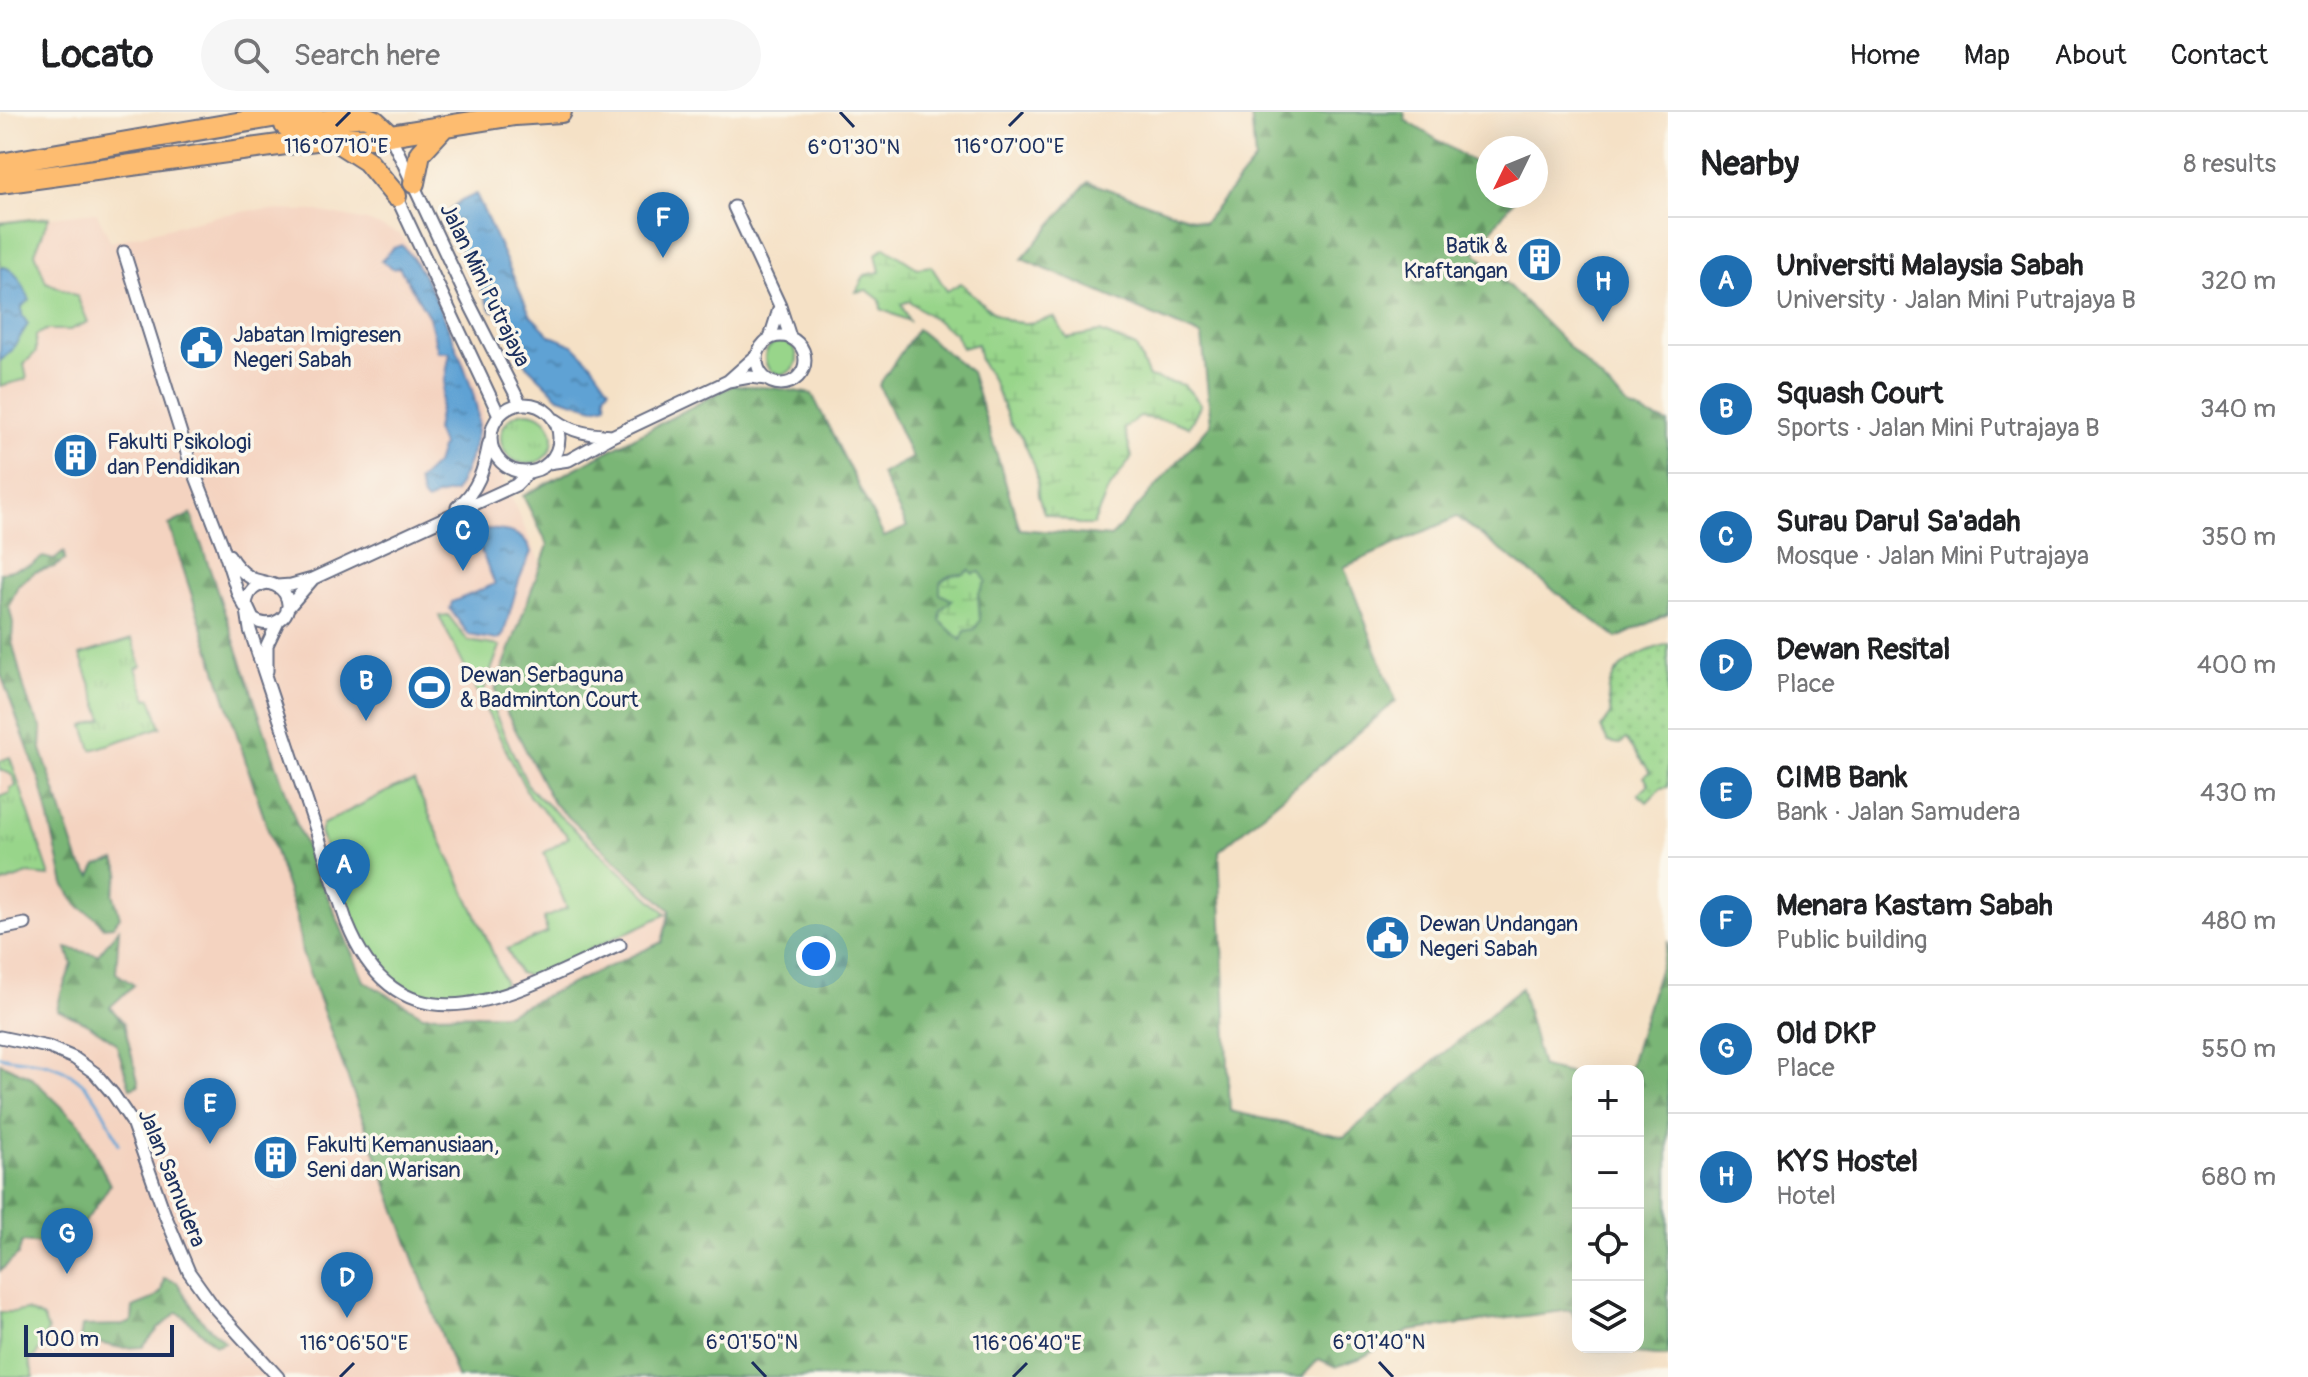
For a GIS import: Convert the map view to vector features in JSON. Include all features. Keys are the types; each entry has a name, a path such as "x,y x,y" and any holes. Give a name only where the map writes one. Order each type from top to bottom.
{"highway":[{"path":"0,164 301,112"},
{"path":"0,183 330,138 371,138 515,115 561,112"},
{"path":"238,124 279,126 364,116 375,121 390,135"},
{"path":"414,183 420,153 443,128"},
{"path":"330,138 367,161 396,196"}],"street":[{"name":"Jalan Mini Putrajaya","path":"390,135 520,403"},
{"name":"Jalan Mini Putrajaya","path":"396,196 499,415"},
{"path":"734,207 780,306 790,337"},
{"path":"124,252 188,456 238,594 253,619 262,624 278,622"},
{"path":"770,338 780,306"},
{"path":"620,945 481,1002 453,1006 406,997 391,988 372,969 356,945 250,630 247,599 252,590 261,584 291,585 312,579 516,485 529,472 548,463 569,460 728,381 750,377 778,384 790,383 804,369 803,350 790,337 780,335 770,338 757,355 728,381"},
{"path":"757,355 758,368 766,379"},
{"path":"443,518 472,493 485,466 493,424 507,408 520,403 541,408 568,429 580,434 612,436"},
{"path":"548,463 559,445 558,430 552,417"},
{"path":"490,438 493,452 502,464 514,471 529,472"},
{"path":"222,544 235,566 251,578 272,584 285,593 287,609"},
{"path":"267,680 267,645 278,622 312,579"},
{"path":"0,929 25,924"},
{"name":"Jalan Samudera","path":"0,1037 48,1047 74,1058 95,1073 113,1094 132,1122 189,1272 218,1311 278,1377"}],"shaded area":[{"path":"255,210 317,211 367,221 400,234 419,261 476,384 484,411 483,432 893,1377 0,1377 0,223 96,212 111,242 221,215"}],"green space":[{"path":"1251,112 1404,112 1405,120 1476,164 1476,208 1508,208 1475,252 1630,408 1668,423 1668,614 1617,638 1457,517 1344,567 1396,701 1219,851 1230,1111 1344,1137 1521,988 1542,1067 1572,1074 1572,1312 1409,1331 1361,1358 1336,1367 1319,1359 1302,1377 457,1377 302,953 297,919 169,525 191,514 298,828 364,981 423,1015 506,1014 662,942 670,910 553,803 495,690 548,545 523,496 733,385 775,388 812,394 884,537 907,527 881,474 912,458 879,385 917,329 971,372 1020,529 1111,537 1211,424 1202,336 1022,259 1088,182 1204,223 1255,160"},
{"path":"49,217 35,253 46,282 77,296 88,322 70,330 46,330 36,335 36,352 24,364 27,379 0,386 0,361 12,350 22,306 27,302 4,267 0,268 0,223"},
{"path":"885,247 917,268 931,266 947,291 961,283 1005,319 1027,323 1054,317 1067,338 1100,332 1136,347 1149,377 1184,385 1201,404 1189,427 1172,421 1140,417 1124,428 1132,457 1107,492 1093,525 1082,525 1044,513 1038,496 1034,465 980,361 977,344 962,348 955,334 909,301 901,304 909,321 881,309 880,300 867,290 856,292 865,275 880,272 876,254"},
{"path":"781,342 793,346 797,358 793,370 781,374 769,370 765,358 769,346"},
{"path":"527,412 546,419 553,438 546,457 527,464 508,457 501,438 508,419"},
{"path":"64,552 65,560 54,567 35,572 18,585 9,606 13,623 12,641 31,709 42,729 41,749 79,863 91,876 97,865 115,860 120,872 113,893 120,917 113,926 103,927 77,905 64,884 41,784 0,672 0,573 31,565 43,557 54,560"},
{"path":"969,570 973,574 980,572 986,581 978,595 980,620 975,629 965,631 961,640 940,621 941,610 952,600 940,594 940,583"},
{"path":"448,615 468,641 500,646 484,690 529,788 667,914 531,977 519,973 507,949 547,933 544,918 567,908 544,853 569,837 529,796 439,616"},
{"path":"132,639 141,666 136,668 161,727 92,750 84,726 103,719 80,655"},
{"path":"1668,644 1668,787 1661,788 1647,802 1638,794 1649,784 1644,777 1650,772 1626,739 1620,744 1608,742 1601,728 1611,714 1608,691 1617,671 1641,654"},
{"path":"10,757 50,876 28,874 0,884 0,797 16,786 12,776 0,770 0,761"},
{"path":"414,782 505,983 498,992 451,999 427,996 405,988 377,970 358,943 320,832 323,824 398,786"},
{"path":"119,929 116,973 134,985 110,1007 124,1023 139,1085 130,1088 116,1043 85,1022 57,1010 72,964 67,948 98,955"},
{"path":"1668,941 1668,1356 1633,1353 1644,1353 1644,1065 1630,1065"},
{"path":"0,1063 31,1077 81,1125 110,1185 75,1232 55,1242 22,1242 18,1255 0,1271"},
{"path":"164,1278 177,1282 200,1319 225,1342 216,1345 178,1312 143,1347 121,1348 80,1339 82,1326 132,1322 133,1307 161,1292"},
{"path":"26,1310 43,1318 48,1330 37,1354 29,1361 34,1377 0,1377 0,1312"}],"water":[{"path":"476,194 531,316 551,336 573,345 592,364 609,388 605,394 607,405 594,408 559,397 527,366 499,311 492,311 457,242 462,236 449,211"},
{"path":"402,245 425,278 444,318 464,366 478,421 470,458 455,492 436,496 427,502 418,481 436,464 442,445 436,430 450,352 438,352 429,317 399,267 394,269 381,261 393,248"},
{"path":"4,267 17,276 30,300 22,306 22,315 28,324 12,350 0,361 0,268"},
{"path":"477,528 516,534 531,552 519,580 503,636 497,640 469,635 450,609 452,602 495,584 477,541 450,551 448,545"}],"waterway":[{"path":"0,1056 44,1063 72,1075 92,1093 119,1144"}],"place":[{"name":"Menara Kastam Sabah","path":"663,258"},
{"name":"Batik & Kraftangan","path":"1539,259"},
{"name":"KYS Hostel","path":"1603,322"},
{"name":"Jabatan Imigresen Negeri Sabah","path":"202,348"},
{"name":"Fakulti Psikologi dan Pendidikan","path":"76,455"},
{"name":"Surau Darul Sa'adah","path":"463,571"},
{"name":"Dewan Serbaguna & Badminton Court","path":"429,688"},
{"name":"Squash Court","path":"366,721"},
{"name":"Universiti Malaysia Sabah","path":"344,905"},
{"name":"Dewan Undangan Negeri Sabah","path":"1388,937"},
{"name":"CIMB Bank","path":"210,1144"},
{"name":"Fakulti Kemanusiaan, Seni dan Warisan","path":"275,1158"},
{"name":"Old DKP","path":"67,1274"},
{"name":"Dewan Resital","path":"347,1318"}]}
